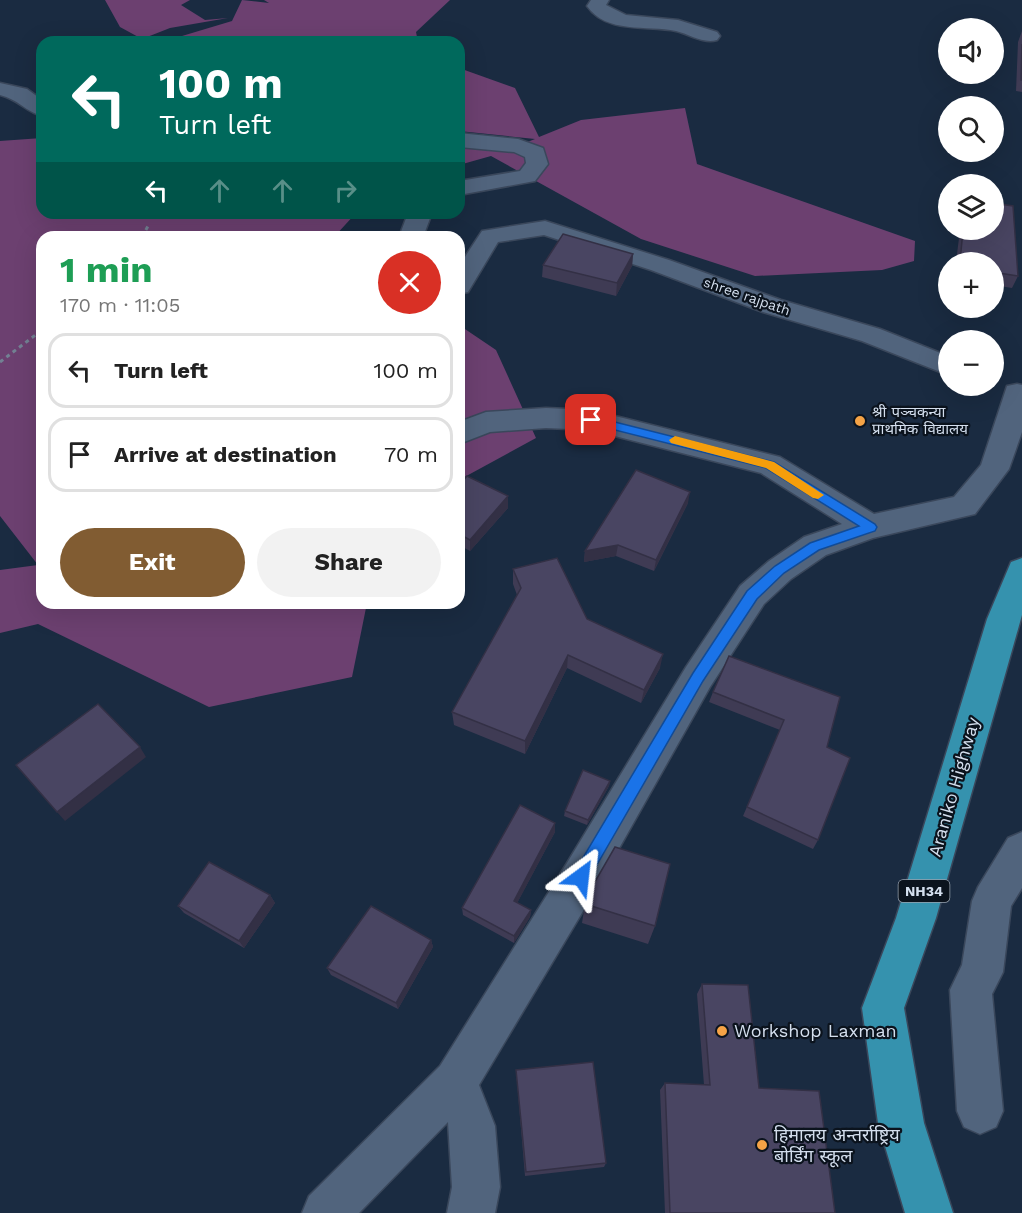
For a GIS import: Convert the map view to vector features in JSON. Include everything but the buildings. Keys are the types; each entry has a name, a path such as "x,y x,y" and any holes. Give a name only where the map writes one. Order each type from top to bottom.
{"highway":[{"name":"Araniko Highway","path":"929,1213 900,1123 884,1008 1013,623 1022,571"}],"street":[{"path":"600,0 596,6 603,14 622,21 677,26 710,36"},
{"path":"0,89 20,93 36,105"},
{"path":"465,142 518,146 535,153 537,164 526,176 465,187"},
{"name":"shree rajpath","path":"465,276 490,236 544,228 660,265 772,306 871,335 938,362"},
{"path":"327,1213 456,1082 581,877 698,677 752,595 780,570 815,546 870,527 964,506 993,469 1009,428 1010,390"},
{"path":"465,431 486,422 546,418 591,420 770,465 870,527"},
{"path":"980,1111 971,990 982,972 992,901 1022,851"},
{"path":"456,1082 472,1126 476,1187 471,1213"}],"path":[{"path":"145,231 148,225"},
{"path":"0,362 36,335"}],"shaded area":[{"path":"105,0 190,0 181,5 205,20 228,18 170,28 150,36 136,36 120,27"},
{"path":"242,0 269,3 264,0 450,0 416,32 417,36 182,36 232,21"},
{"path":"465,70 515,88 539,137 581,120 685,108 697,164 915,241 914,261 882,270 755,276 641,239 491,156 465,163 465,142 520,145 535,139 465,132"},
{"path":"36,138 36,219 350,219 340,231 36,231 36,562 0,516 0,141"},
{"path":"465,329 496,350 536,438 465,477"},
{"path":"36,565 36,609 366,609 352,677 209,707 38,624 0,633 0,570"}],"slow traffic":[{"path":"675,440 770,465 818,495"}],"place":[{"name":"श्री पञ्चकन्या प्राथमिक विद्यालय","path":"860,421"},
{"name":"Workshop Laxman","path":"722,1031"},
{"name":"हिमालय अन्तर्राष्ट्रिय बोर्डिंग स्कूल","path":"762,1145"}],"route":[{"path":"581,877 698,677 752,595 780,570 815,546 870,527 770,465 591,420"}]}
